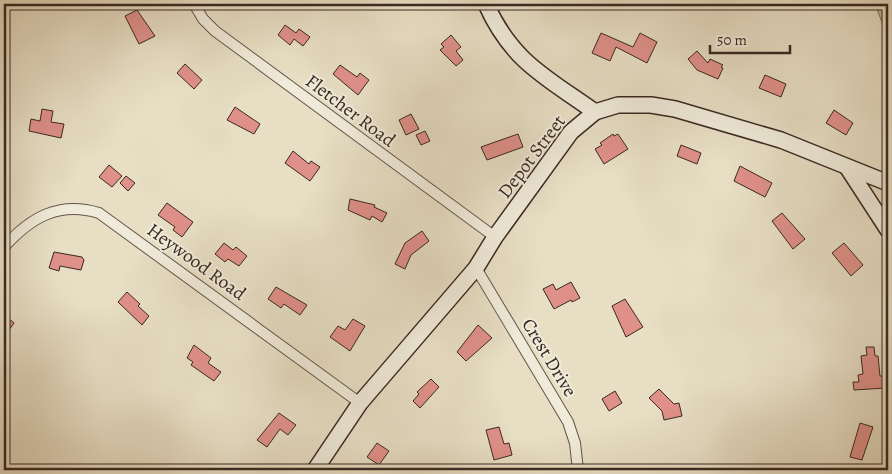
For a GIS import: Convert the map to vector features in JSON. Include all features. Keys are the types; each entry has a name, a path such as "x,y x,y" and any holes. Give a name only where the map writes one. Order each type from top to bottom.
{"main road":[{"path":"486,4 498,30 517,55 555,86 595,112"},
{"name":"Depot Street","path":"314,470 360,403 476,268 495,237 571,132 595,112 618,105 651,104 675,109 781,140 888,183"},
{"path":"846,167 888,230"}],"street":[{"name":"Fletcher Road","path":"194,4 203,19 215,31 495,237"},
{"name":"Heywood Road","path":"4,247 26,226 41,216 58,210 79,208 99,213 360,403"},
{"name":"Crest Drive","path":"476,268 568,422 575,443 578,470"}],"green space":[{"path":"875,4 888,4 888,38"}],"building":[{"path":"137,10 155,36 139,44 125,16"},
{"path":"285,25 296,33 299,29 310,37 303,46 294,39 290,45 278,35"},
{"path":"601,33 633,47 640,33 657,42 647,63 616,47 610,61 592,53"},
{"path":"451,35 461,47 456,51 463,60 456,66 440,50 444,47 441,44"},
{"path":"697,51 708,63 710,59 723,65 718,79 697,70 688,59"},
{"path":"185,64 202,80 194,89 177,73"},
{"path":"340,65 357,77 360,73 369,80 358,95 333,74"},
{"path":"765,75 786,84 781,97 759,88"},
{"path":"235,107 260,124 254,134 227,120"},
{"path":"42,109 53,111 51,122 64,124 61,138 29,131 31,119 40,121"},
{"path":"834,110 853,123 846,135 826,123"},
{"path":"411,114 419,129 406,135 399,120"},
{"path":"425,131 430,141 421,145 416,135"},
{"path":"518,134 523,147 487,160 481,147"},
{"path":"613,134 614,136 618,134 628,149 604,164 595,149"},
{"path":"681,145 701,153 697,164 677,156"},
{"path":"293,151 309,164 311,161 320,167 310,181 285,163"},
{"path":"109,165 122,176 112,187 99,177"},
{"path":"740,166 772,183 765,197 734,181"},
{"path":"126,176 135,183 128,191 120,183"},
{"path":"350,199 375,205 374,207 387,213 382,222 372,216 370,220 348,210"},
{"path":"167,203 193,222 182,237 173,230 175,227 158,215"},
{"path":"782,213 805,239 793,249 772,221"},
{"path":"422,231 429,241 411,255 405,269 395,264 405,243"},
{"path":"224,243 233,250 236,247 247,256 239,266 228,259 225,262 215,254"},
{"path":"844,243 863,265 851,276 832,253"},
{"path":"54,252 82,257 84,260 81,270 60,266 59,271 49,268"},
{"path":"571,282 580,298 572,302 571,300 554,309 543,289 553,284 556,290"},
{"path":"276,287 307,305 300,315 284,304 281,308 268,299"},
{"path":"127,292 149,316 142,325 118,302"},
{"path":"625,299 643,327 626,337 612,306"},
{"path":"8,318 14,323 4,337 4,323"},
{"path":"353,319 365,326 350,351 330,337 338,326 345,330"},
{"path":"478,325 492,338 466,361 457,352"},
{"path":"194,345 211,358 208,363 221,372 214,381 191,365 193,362 187,358"},
{"path":"866,347 874,347 875,356 878,356 880,376 885,376 886,388 854,390 853,382 859,382 858,375 863,374 861,356 867,355"},
{"path":"431,379 439,387 420,408 413,401 419,394 417,392"},
{"path":"659,389 674,404 679,403 682,416 664,420 662,411 649,398"},
{"path":"615,391 622,403 609,411 602,399"},
{"path":"279,413 296,425 288,435 280,429 267,447 257,440"},
{"path":"860,423 873,427 862,460 850,457"},
{"path":"499,427 504,444 509,443 512,455 494,460 486,430"},
{"path":"377,443 389,451 379,465 367,457"}]}
